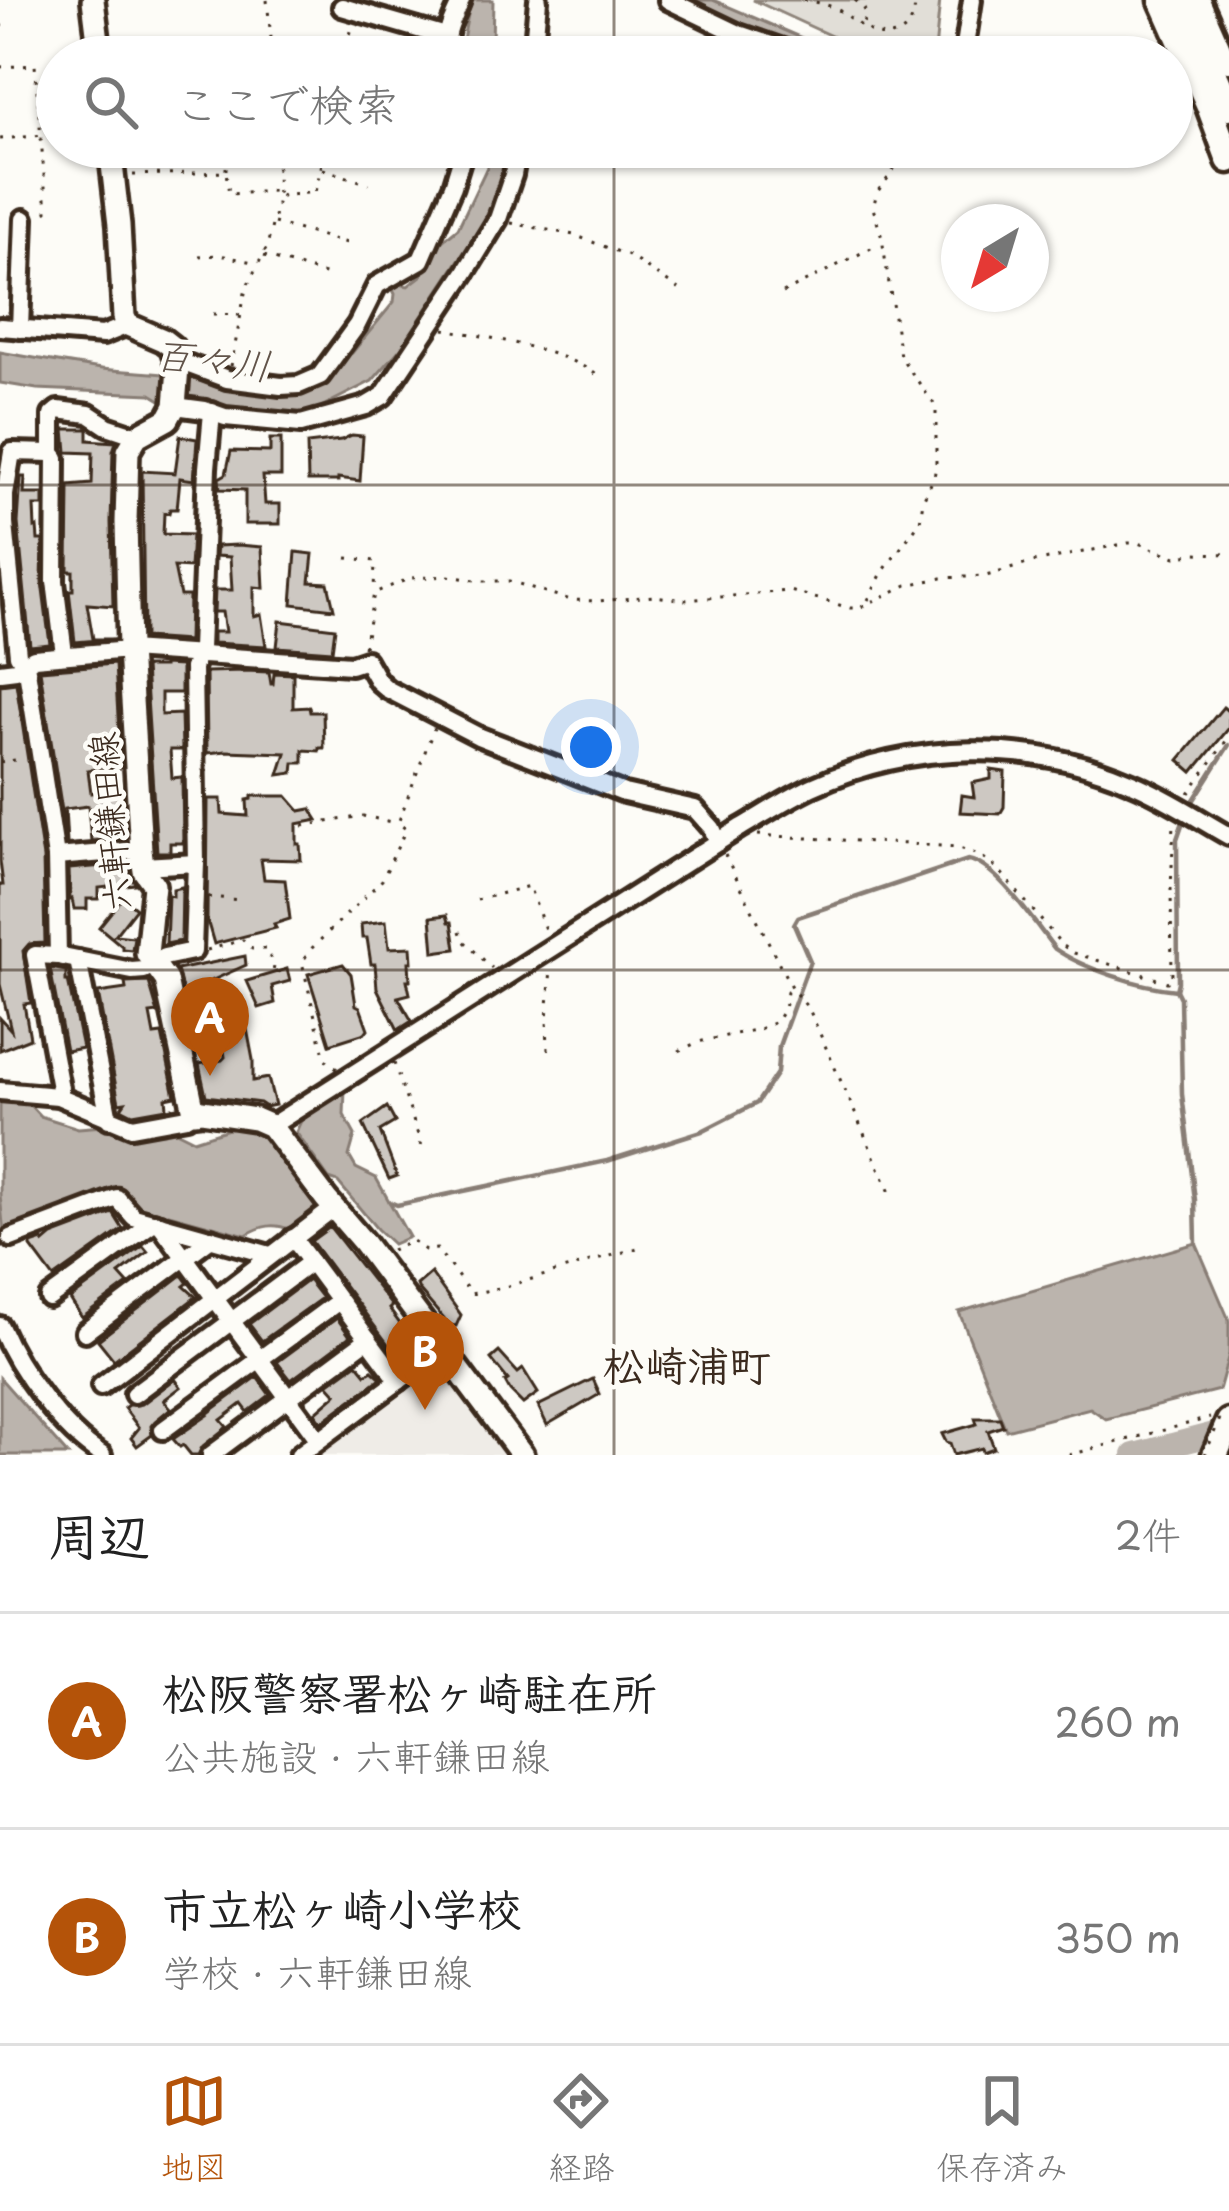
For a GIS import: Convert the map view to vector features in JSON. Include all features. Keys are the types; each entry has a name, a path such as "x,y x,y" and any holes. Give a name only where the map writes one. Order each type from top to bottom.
{"highway":[{"path":"1162,0 1178,36"},
{"path":"1182,0 1229,107"},
{"path":"1193,70 1229,160"},
{"path":"1216,1455 1227,1413"}],"main road":[{"path":"93,0 97,36"},
{"path":"112,168 124,317 128,325 172,347 177,364 175,406 167,419 137,436"},
{"name":"六軒鎌田線","path":"137,436 128,451 126,522 142,858 154,885 147,953 166,980 194,1112"},
{"path":"194,1112 255,1119 274,1132 522,1455"}],"street":[{"path":"446,36 461,0"},
{"path":"535,36 538,0"},
{"path":"668,0 745,36"},
{"path":"967,36 972,0"},
{"path":"1201,0 1229,64"},
{"path":"350,9 443,36"},
{"path":"177,364 227,380 299,386 320,376 357,326 377,285 421,260 459,168"},
{"path":"175,406 260,422 301,424 366,406 383,396 498,219 514,168"},
{"path":"20,329 24,219"},
{"path":"0,327 103,334 128,325"},
{"path":"64,654 56,581 52,415 58,410 89,415 137,436"},
{"path":"58,1096 34,955 132,971 194,951 193,668 200,649 212,412"},
{"path":"52,453 12,452 5,495 18,655 43,758 56,857 58,956"},
{"path":"0,672 16,670 34,658 129,650 351,665 366,660 387,689 478,736 624,793 694,809 718,842"},
{"path":"274,1132 348,1076 740,828 813,787 868,766 975,751 1078,763 1137,785 1229,836"},
{"path":"56,857 196,863"},
{"path":"79,960 109,1119"},
{"path":"0,1091 58,1096 132,1127 194,1112"},
{"path":"10,1238 116,1198 134,1217 270,1255"},
{"path":"100,1386 293,1238 330,1203"},
{"path":"157,1223 319,1440"},
{"path":"49,1298 157,1223"},
{"path":"85,1332 211,1238"},
{"path":"293,1238 399,1381"},
{"path":"134,1394 311,1262"},
{"path":"163,1430 339,1301"},
{"path":"0,1326 31,1383 86,1445 102,1455"},
{"path":"211,1455 368,1339"},
{"path":"299,1455 431,1357 446,1352"}],"path":[{"path":"267,0 270,36"},
{"path":"804,0 835,7 877,35 898,34 912,21 915,0"},
{"path":"856,0 867,15 861,25"},
{"path":"346,36 350,9"},
{"path":"0,67 35,65 36,79"},
{"path":"0,139 36,135"},
{"path":"24,219 47,211 43,168"},
{"path":"226,168 229,194 315,192 321,169 369,184"},
{"path":"227,380 247,288 268,247 279,194 277,168"},
{"path":"866,604 882,572 920,522 936,466 936,406 899,356 882,238 873,208 894,168"},
{"path":"113,175 226,172"},
{"path":"498,219 574,235 627,255 683,292"},
{"path":"273,223 351,244"},
{"path":"784,293 880,243"},
{"path":"262,255 331,276"},
{"path":"199,256 259,263"},
{"path":"213,314 242,315"},
{"path":"425,331 445,329 542,352 588,367 599,377"},
{"path":"374,592 411,578 448,576 509,581 572,600 654,596 685,600 790,591 859,608 907,585 986,576 1128,543 1176,556 1229,554"},
{"path":"347,558 375,561 363,651 366,660"},
{"path":"398,824 439,716"},
{"path":"740,828 748,835 957,848 981,856 999,870 1062,944 1092,960 1167,982 1172,980 1175,816 1185,811 1201,772 1229,736"},
{"path":"0,762 43,758"},
{"path":"303,826 363,815 406,829 382,880 302,962 325,1059 348,1076"},
{"path":"718,842 803,1003 892,1197"},
{"path":"194,897 241,900"},
{"path":"460,931 463,940 502,978"},
{"path":"194,951 243,940 252,949 266,949 274,966 272,979"},
{"path":"680,1051 776,1022 792,989"},
{"path":"389,1050 422,1147"},
{"path":"390,1251 413,1241 424,1250 436,1249 471,1294 641,1247"},
{"path":"1205,1455 1227,1413 1229,1394"},
{"path":"1069,1455 1229,1411"}],"shaded area":[{"path":"471,0 493,0 492,36 464,36"},
{"path":"685,0 713,0 797,36 764,36"},
{"path":"753,0 940,0 936,36 831,36"},
{"path":"487,168 504,168 483,223 401,348 372,381 301,417 161,400 151,394 0,383 0,352 102,369 192,377 261,392 297,392 312,386 352,353 394,302 392,288 408,286 421,276 441,242 458,228"},
{"path":"345,1090 344,1115 355,1135 349,1156 356,1168 376,1178 409,1237 393,1244 338,1182 329,1179 296,1132 301,1121"},
{"path":"27,1102 40,1116 78,1128 104,1126 130,1137 176,1131 194,1140 232,1128 258,1131 318,1209 291,1230 268,1226 246,1235 139,1210 116,1189 4,1234 0,1103"},
{"path":"1196,1243 1229,1320 1229,1354 1219,1390 1106,1419 1090,1408 1006,1430 959,1312"},
{"path":"434,1364 445,1365 513,1455 309,1455"},
{"path":"0,1378 68,1455 0,1455"}],"building":[{"path":"65,429 88,429 88,440 116,442 113,606 87,604 93,639 110,639 75,642 69,590 73,590 73,571 68,571 69,486 92,484 93,453 67,452"},
{"path":"180,436 197,439 194,480 180,478 177,509 164,513 163,534 192,535 190,568 174,567 180,596 189,596 188,641 144,638 142,471 175,473"},
{"path":"363,436 360,481 308,481 307,444"},
{"path":"270,439 281,439 281,476 263,476 265,504 280,504 280,524 245,524 245,490 220,489 219,478 226,474 231,451 270,452"},
{"path":"21,477 25,477 24,494 43,494 43,506 34,506 35,528 38,540 43,540 42,582 50,644 30,646 18,523"},
{"path":"217,546 262,547 264,588 254,587 254,616 261,614 266,646 213,643 213,632 225,632 222,612 214,612 215,590 232,590 230,557 216,556"},
{"path":"296,552 313,554 310,582 328,583 334,609 292,604"},
{"path":"280,621 335,628 332,651 277,647"},
{"path":"115,664 121,768 88,770 91,793 123,797 125,838 91,841 88,806 65,809 67,843 40,670"},
{"path":"181,666 181,693 161,693 161,715 181,714 182,750 170,750 172,778 182,777 183,843 170,843 170,852 157,852 145,667"},
{"path":"206,672 269,672 271,684 274,673 293,674 293,708 323,712 324,748 303,750 303,763 294,763 293,773 279,775 286,753 207,753"},
{"path":"16,683 43,858 45,943 29,944 23,951 31,1003 24,1004 30,1038 0,1050 0,1018 11,1030 0,984 0,685"},
{"path":"1223,707 1229,712 1229,728 1193,772 1179,760"},
{"path":"991,770 1005,772 1000,814 960,812 962,795 974,797 972,783 991,779"},
{"path":"287,796 300,811 311,809 318,820 297,824 301,860 261,859 264,879 285,880 290,919 274,924 276,928 214,944 207,920 208,799 221,799 222,814 248,816 247,800"},
{"path":"128,864 135,884 99,888 99,899 87,899 87,909 74,909 69,869"},
{"path":"182,887 181,941 166,944 168,895"},
{"path":"123,897 136,908 115,935 134,937 132,950 122,949 99,927"},
{"path":"447,915 456,949 434,952 431,917"},
{"path":"386,921 389,948 411,947 410,994 398,997 412,1021 398,1030 377,988 367,938 362,938 361,924"},
{"path":"245,956 246,965 211,981 215,990 229,986 233,1016 244,1013 253,1081 268,1078 275,1105 266,1107 206,1096 199,1064 225,1057 221,1030 193,1035 177,970"},
{"path":"343,964 351,974 356,1005 368,1029 330,1044 308,974"},
{"path":"50,968 66,971 82,1048 66,1051"},
{"path":"287,969 290,981 272,986 275,1003 259,1008 247,981"},
{"path":"149,982 158,1013 150,1014 154,1035 162,1034 175,1096 166,1098 167,1108 133,1114 121,1108 125,1102 119,1103 98,993 126,989 125,983"},
{"path":"387,1107 395,1122 380,1131 397,1176 389,1179 363,1124"},
{"path":"113,1213 123,1229 54,1278 31,1247 31,1244 44,1243"},
{"path":"330,1227 392,1306 389,1309 403,1328 406,1325 423,1347 402,1363 311,1241"},
{"path":"143,1246 148,1252 119,1274 128,1284 82,1318 70,1299"},
{"path":"431,1273 461,1315 456,1326 449,1325 419,1290 417,1285"},
{"path":"182,1275 188,1283 184,1286 196,1297 114,1360 98,1340"},
{"path":"308,1280 322,1298 262,1341 249,1324"},
{"path":"337,1318 350,1336 291,1380 277,1362"},
{"path":"499,1352 518,1373 523,1369 538,1393 523,1404 491,1359"},
{"path":"357,1363 366,1374 372,1370 381,1378 322,1422 315,1413 337,1394 328,1384"},
{"path":"257,1377 270,1395 248,1412 242,1404 221,1420 227,1427 198,1455 191,1455 173,1439 208,1415"},
{"path":"175,1379 181,1387 164,1400 171,1408 151,1426 152,1435 137,1446 131,1438 139,1428 124,1408 142,1404"},
{"path":"593,1379 600,1394 547,1425 538,1406"},
{"path":"975,1418 1000,1418 1003,1426 988,1431 994,1448 954,1455 942,1434 977,1424"}],"waterway":[{"path":"1190,806 1229,745"},
{"path":"1185,816 1177,839 1176,990 1196,1243"},
{"path":"390,1202 397,1205 607,1161 702,1131 757,1103 777,1073 779,1046 810,961 794,924 798,917 968,860 1003,884 1055,949 1113,976 1176,990"},
{"path":"1134,1455 1229,1430"}],"place":[{"name":"松阪警察署松ヶ崎駐在所","path":"210,1076"},
{"name":"市立松ヶ崎小学校","path":"425,1410"}],"district":[{"name":"松崎浦町","path":"687,1363"}],"water label":[{"name":"百々川","path":"213,358"}]}
